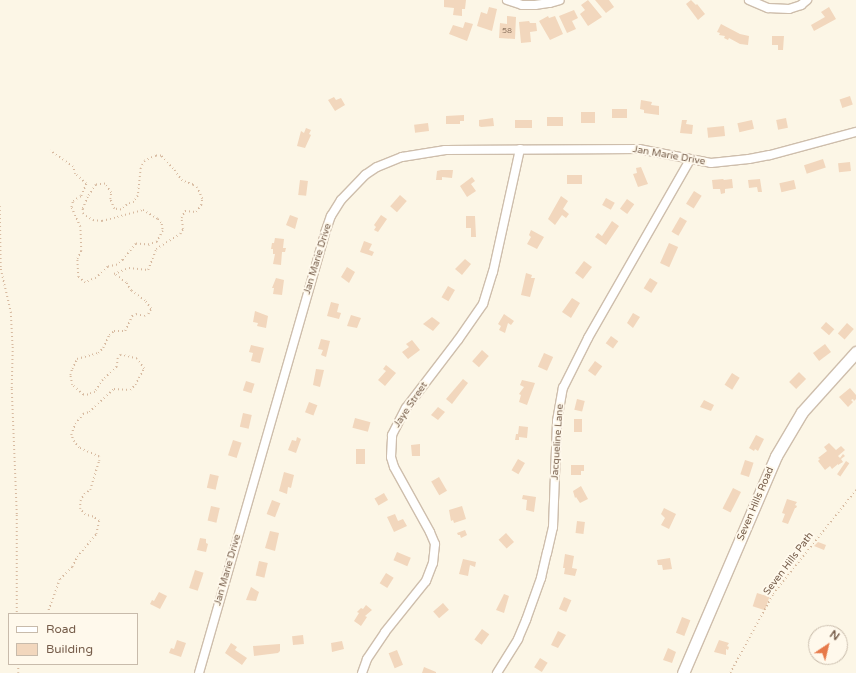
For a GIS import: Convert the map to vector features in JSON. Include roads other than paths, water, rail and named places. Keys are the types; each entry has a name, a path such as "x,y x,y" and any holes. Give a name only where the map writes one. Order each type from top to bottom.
{"street":[{"path":"508,0 522,5 535,5 550,4 560,0"},
{"path":"749,0 768,8 789,9 801,5 807,0"},
{"name":"Jan Marie Drive","path":"199,673 325,233 336,209 349,191 365,175 376,167 397,158 445,150 639,149 711,163 749,159 799,148 856,132"},
{"name":"Jaye Street","path":"362,673 367,659 385,632 426,581 434,563 435,544 430,532 394,467 391,457 392,435 397,422 406,408 458,340 483,304 493,272 520,149"},
{"name":"Jacqueline Lane","path":"497,673 518,639 526,620 539,585 547,553 553,527 557,421 563,388 588,338 690,160"},
{"name":"Seven Hills Road","path":"683,673 783,444 802,412 856,352"}]}
